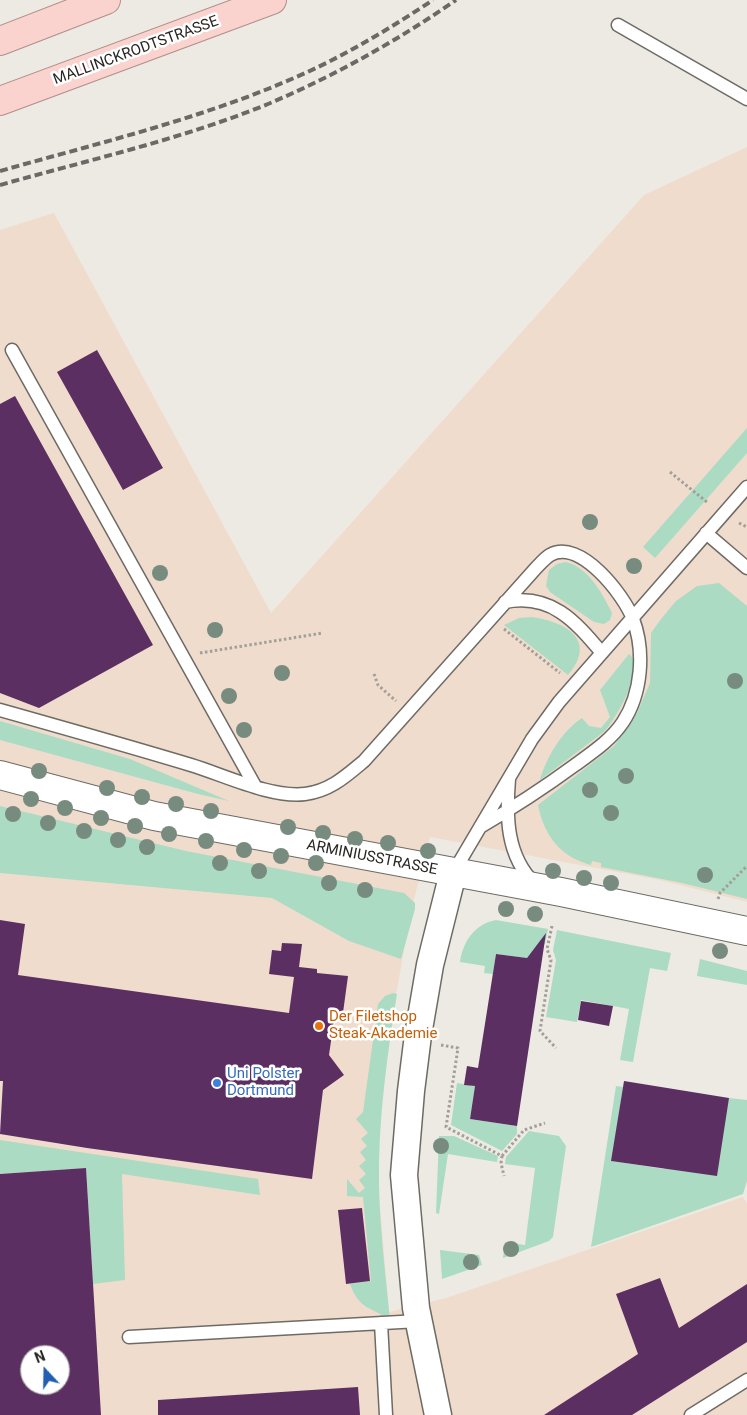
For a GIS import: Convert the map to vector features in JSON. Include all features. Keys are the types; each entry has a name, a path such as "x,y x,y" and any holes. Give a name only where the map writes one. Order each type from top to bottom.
{"highway":[{"path":"0,41 106,0"},
{"name":"MALLINCKRODTSTRASSE","path":"0,101 272,0"}],"street":[{"name":"ARMINIUSSTRASSE","path":"0,775 154,816 539,888 747,931"},
{"path":"438,1415 419,1321 410,1262 404,1174 410,1091 418,1035 430,965 453,873"}],"lane":[{"path":"618,25 747,99"},
{"path":"12,350 255,786"},
{"path":"453,873 532,739 574,684 747,486"},
{"path":"706,534 747,568"},
{"path":"0,710 194,766 238,782 304,794 328,788 346,776 364,760 550,554 569,553 582,557 595,566 618,594 633,618 640,665 636,694 623,722 607,741 558,778 480,827"},
{"path":"505,602 522,599 547,605 566,614 602,653"},
{"path":"509,776 506,811 508,829 519,861 527,876 539,888"},
{"path":"129,1337 419,1321"},
{"path":"381,1323 386,1415"},
{"path":"692,1415 747,1380"}],"path":[{"path":"497,635 503,628 574,684"},
{"path":"183,656 323,634"},
{"path":"374,674 378,684 408,711"},
{"path":"710,923 720,893 747,866"},
{"path":"552,926 547,949 551,960 540,1031 556,1048"},
{"path":"441,1045 458,1048 446,1127 502,1156"},
{"path":"504,1176 501,1163 502,1156 524,1130 545,1122"}],"shaded area":[{"path":"747,147 747,902 660,880 430,837 412,907 389,1033 378,1107 378,1184 389,1312 446,1298 743,1197 747,1203 747,1415 0,1415 0,230 54,213 271,613 644,195"}],"green space":[{"path":"747,428 747,453 655,558 643,547"},
{"path":"566,562 581,569 594,582 612,613 610,620 604,624 594,622 550,592 546,586 549,570 557,564"},
{"path":"719,583 747,606 747,899 682,883 601,867 601,863 592,861 591,865 580,861 562,850 549,835 544,826 538,805 614,746 637,713 650,683 651,633 661,619 676,601 697,586"},
{"path":"519,618 545,619 566,628 579,643 580,652 576,663 568,675 504,625"},
{"path":"629,654 634,661 632,681 622,704 610,724 605,731 540,780 546,763 556,746 575,723 582,718 589,726 601,728 610,717 600,690"},
{"path":"0,721 130,759 229,801 0,740"},
{"path":"0,806 186,851 404,893 415,903 415,909 401,959 349,941 272,898 0,873"},
{"path":"496,920 548,929 545,944 534,949 527,958 496,954 493,974 484,973 485,966 460,962 464,947 471,935 482,925"},
{"path":"557,930 671,953 667,971 650,968 633,1062 620,1060 629,1009 581,1000 577,1022 546,1017 556,960 553,950"},
{"path":"700,959 747,971 747,985 697,976"},
{"path":"393,993 397,994 385,1079 379,1164 381,1222 390,1320 362,1303 350,1284 371,1281 363,1197 347,1196 347,1179 359,1193 365,1188 359,1180 366,1174 359,1166 366,1160 360,1152 367,1146 361,1139 368,1133 356,1119 363,1112 378,1004 385,996"},
{"path":"457,1083 475,1086 470,1119 517,1126 517,1134 502,1151 451,1125"},
{"path":"616,1086 623,1087 612,1161 664,1169 729,1098 747,1100 747,1181 743,1194 591,1247"},
{"path":"529,1131 559,1136 566,1146 553,1237 549,1241 503,1258 505,1242 525,1245 535,1168 505,1164 506,1157"},
{"path":"439,1136 454,1136 498,1156 497,1162 448,1154 439,1214 436,1213"},
{"path":"0,1140 258,1179 260,1195 122,1174 125,1280 93,1284 86,1168 0,1174"},
{"path":"440,1250 479,1255 482,1265 442,1279"}],"building":[{"path":"97,350 163,468 123,490 57,372"},
{"path":"15,396 153,645 39,708 0,693 0,404"},
{"name":"Uni Polster Dortmund","path":"0,920 25,924 18,975 289,1013 294,977 269,974 272,950 281,951 282,943 302,944 299,967 317,969 317,973 348,976 342,1020 334,1020 329,1055 344,1075 323,1090 312,1179 0,1134 3,1081 0,1081"},
{"path":"546,933 517,1126 470,1119 475,1086 464,1085 467,1066 478,1068 496,954 527,958"},
{"path":"581,1001 613,1006 609,1026 578,1020"},
{"path":"624,1081 729,1098 717,1176 611,1161"},
{"path":"86,1168 101,1415 0,1415 0,1174"},
{"path":"362,1208 370,1281 346,1284 338,1210"},
{"path":"660,1278 679,1328 747,1284 747,1342 632,1415 544,1415 638,1354 616,1294"},
{"path":"358,1387 360,1415 158,1415 158,1400"}],"railway":[{"path":"0,171 186,118 258,93 348,52 433,0"},
{"path":"0,185 169,138 235,117 268,104 317,82 365,57 411,30 456,0"}],"place":[{"name":"Der Filetshop Steak-Akademie","path":"319,1026"},
{"name":"Uni Polster Dortmund","path":"217,1083"}]}
